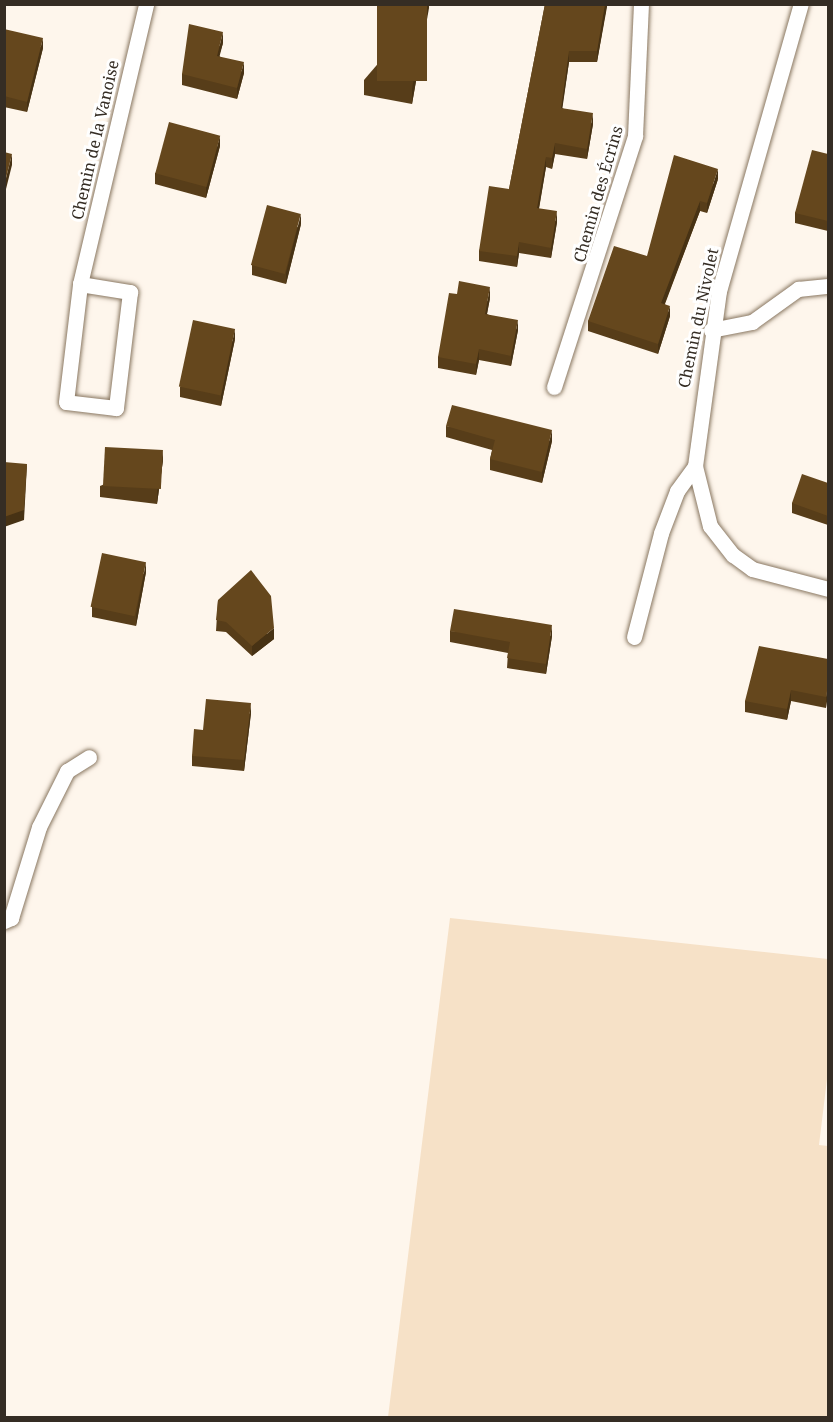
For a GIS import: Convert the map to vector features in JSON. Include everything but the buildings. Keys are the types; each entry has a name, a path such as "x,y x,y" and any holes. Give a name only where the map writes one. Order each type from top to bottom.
{"lane":[{"name":"Chemin de la Vanoise","path":"80,284 130,292 116,408 66,402 80,284 146,4"},
{"name":"Chemin des Écrins","path":"554,387 635,136 641,4"},
{"name":"Chemin du Nivolet","path":"695,466 711,330 801,4"},
{"path":"711,330 752,322 798,289 828,286"},
{"path":"695,466 710,526 733,555 752,569 828,590"},
{"path":"634,637 661,533 677,490 695,466"},
{"path":"4,921 11,918 39,827 67,771 89,757"}],"shaded area":[{"path":"450,918 828,959 828,1071 819,1145 828,1146 828,1417 388,1417"}]}
